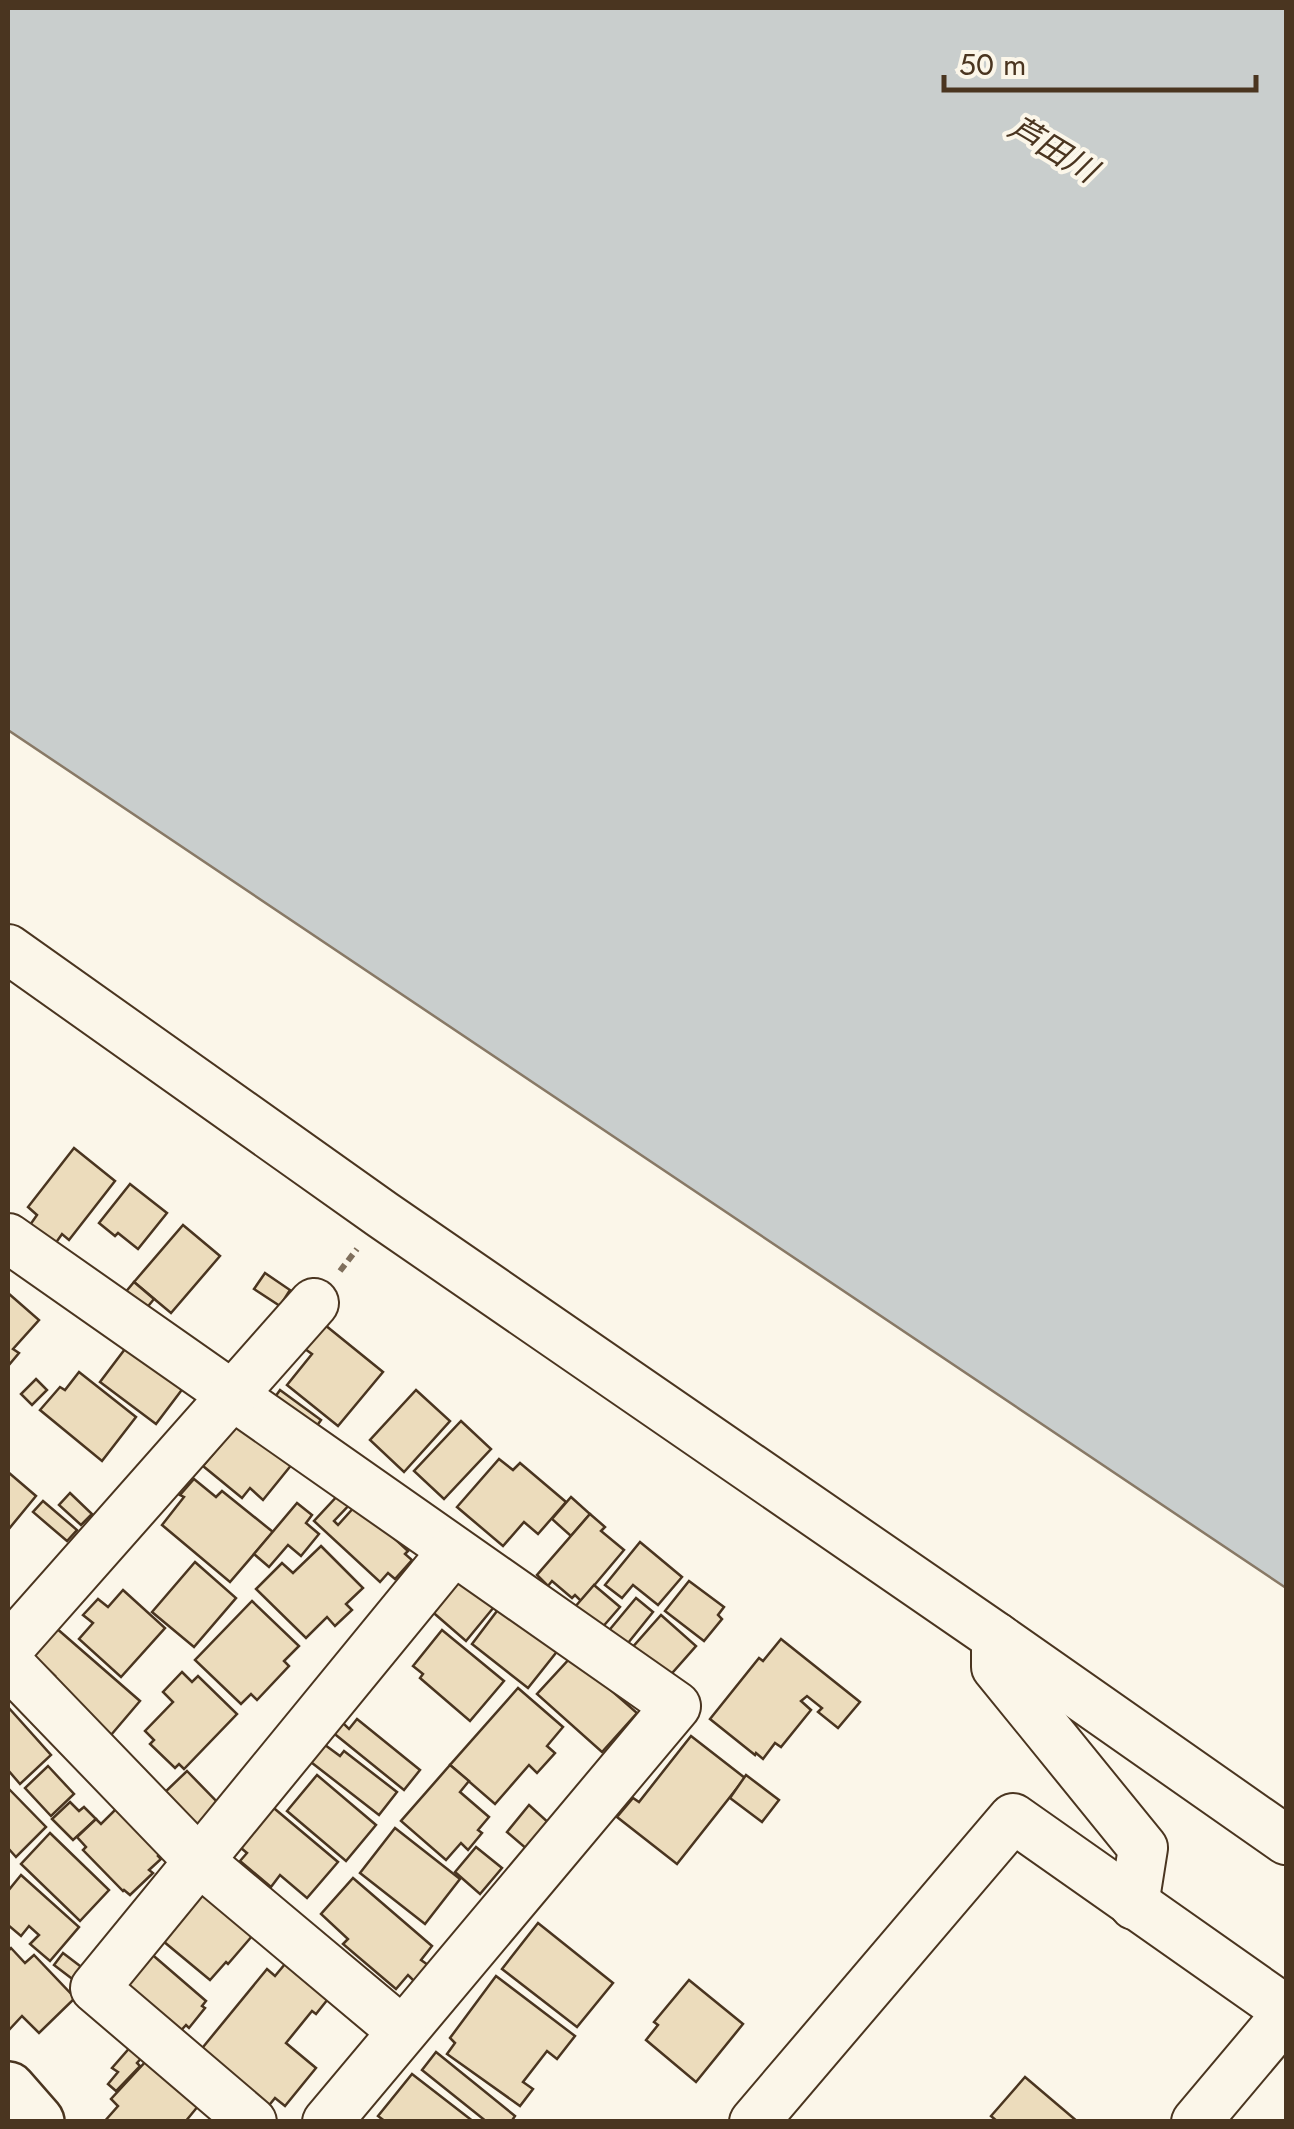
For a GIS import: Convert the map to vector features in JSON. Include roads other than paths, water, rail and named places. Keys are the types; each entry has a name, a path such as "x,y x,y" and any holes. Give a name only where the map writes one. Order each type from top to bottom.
{"main road":[{"path":"8,2090 36,2122"}],"street":[{"path":"8,949 383,1215 1286,1840"},
{"path":"8,1238 676,1706 326,2122"},
{"path":"8,1649 314,1303"},
{"path":"252,2122 95,1988 452,1551"},
{"path":"996,1637 996,1667 1143,1848 1134,1905"},
{"path":"8,1663 198,1860 402,2032"},
{"path":"754,2122 1013,1818 1286,2012 1196,2122"}],"water":[{"name":"芦田川","path":"8,8 1286,8 1286,1588 8,730"}]}
